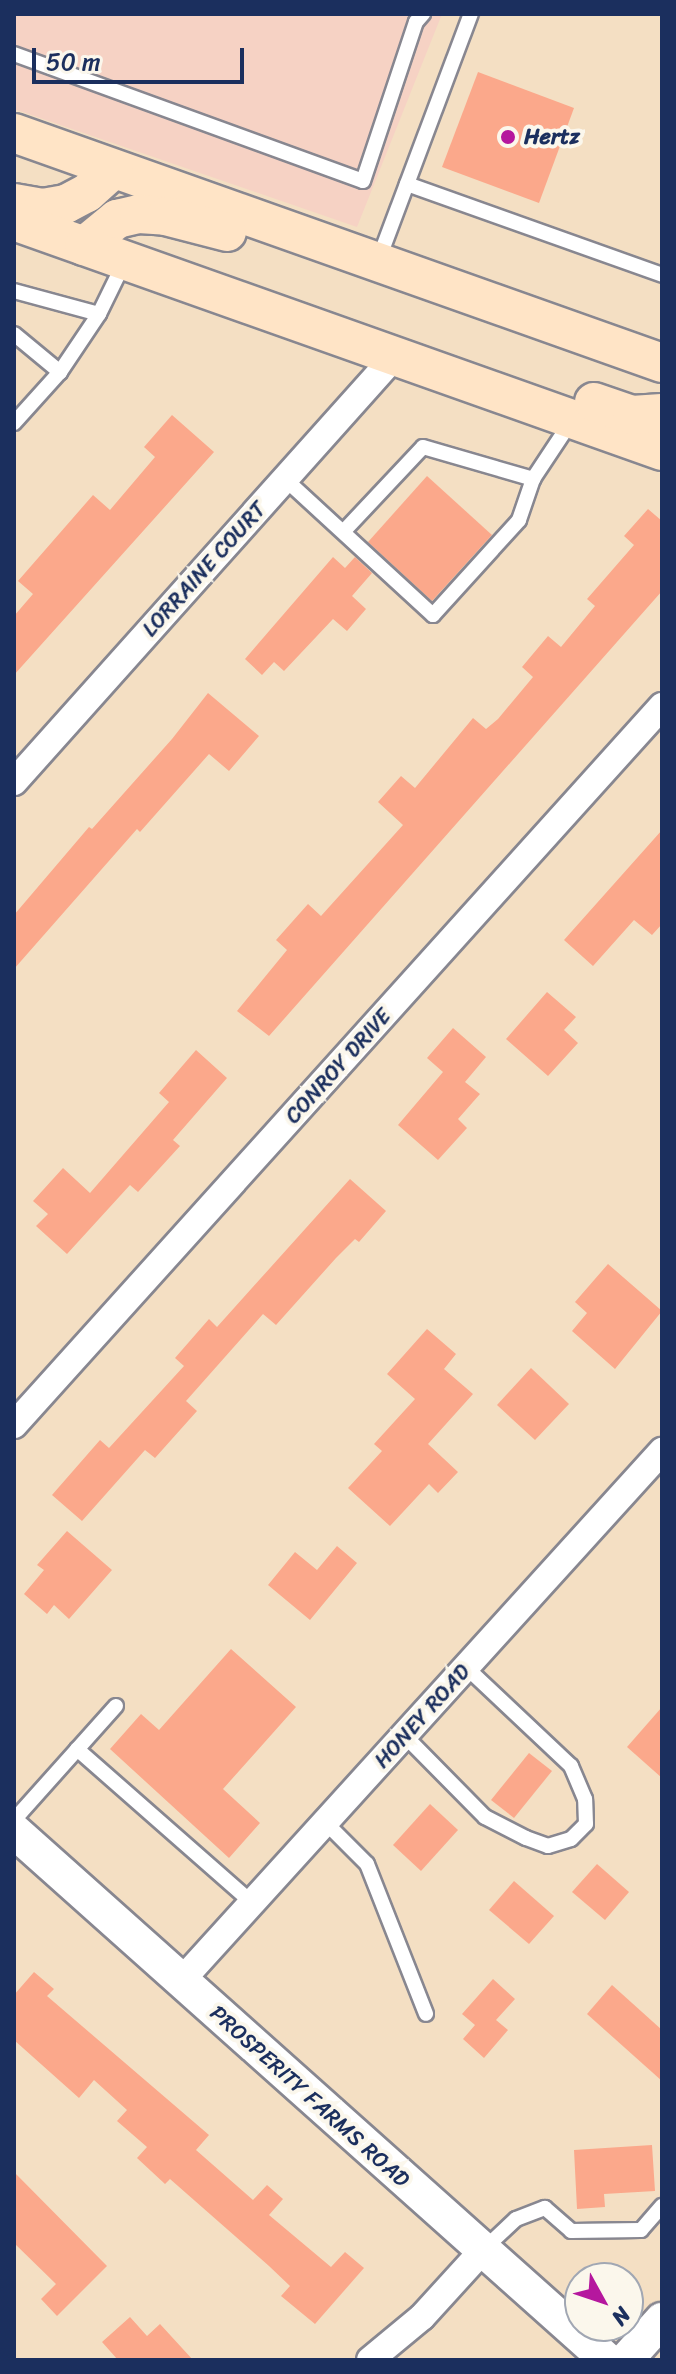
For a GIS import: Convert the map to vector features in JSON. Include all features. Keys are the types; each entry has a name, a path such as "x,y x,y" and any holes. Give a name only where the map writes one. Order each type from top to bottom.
{"main road":[{"path":"14,133 662,363"},
{"path":"14,203 43,208 66,204 87,193 114,169"},
{"path":"84,246 117,219 139,214 166,216 228,232 322,242"},
{"path":"14,221 662,451"},
{"path":"377,351 431,346 632,415 662,413"}],"street":[{"name":"LORRAINE COURT","path":"14,782 285,479 377,351"},
{"name":"CONROY DRIVE","path":"14,1425 662,706"},
{"name":"HONEY ROAD","path":"181,1981 662,1451"},
{"name":"PROSPERITY FARMS ROAD","path":"14,1831 607,2360"},
{"path":"370,2360 422,2317 483,2250"},
{"path":"626,2360 662,2320"}],"lane":[{"path":"14,54 363,181 416,22 423,14"},
{"path":"378,261 471,14"},
{"path":"407,184 662,275"},
{"path":"14,423 60,372 99,314 125,261"},
{"path":"14,291 99,314"},
{"path":"14,334 60,372"},
{"path":"285,479 433,615 519,520 533,479 572,419"},
{"path":"344,531 423,447 533,479"},
{"path":"404,1735 485,1817 526,1838 548,1846 571,1839 586,1824 585,1799 571,1766 466,1667"},
{"path":"14,1820 116,1706"},
{"path":"77,1749 252,1903"},
{"path":"325,1822 367,1864 426,2014"},
{"path":"483,2250 516,2219 545,2208 571,2231 641,2230 662,2206"}],"shaded area":[{"path":"14,14 442,14 357,227 14,109"}],"building":[{"name":"Hertz","path":"478,72 574,108 539,203 442,167"},
{"path":"172,415 214,452 14,675 14,616 33,594 18,581 93,495 110,510 155,457 144,447"},
{"path":"427,476 492,535 432,601 368,542"},
{"path":"648,509 662,521 662,591 269,1036 237,1011 287,950 276,940 308,904 321,916 403,825 378,802 401,776 415,788 473,718 486,729 498,719 533,677 522,667 548,636 561,647 595,606 587,599 634,545 624,536"},
{"path":"333,557 345,568 355,557 372,573 352,596 366,609 347,631 333,619 284,671 274,662 262,675 245,659"},
{"path":"208,693 259,736 229,771 209,754 140,832 137,829 14,969 14,915 89,827 92,829 172,739"},
{"path":"662,830 662,924 652,935 634,920 593,966 564,940"},
{"path":"547,992 576,1017 564,1030 578,1043 548,1076 506,1039"},
{"path":"453,1028 486,1057 465,1082 480,1094 458,1119 467,1128 438,1160 398,1125 443,1072 427,1058"},
{"path":"196,1050 227,1078 173,1140 180,1146 138,1192 130,1185 67,1254 36,1226 48,1214 33,1201 63,1168 90,1193 169,1102 159,1093"},
{"path":"350,1179 386,1211 359,1242 355,1239 336,1258 276,1325 263,1314 186,1401 197,1411 155,1458 145,1450 82,1521 52,1495 100,1440 109,1448 184,1366 175,1358 209,1319 217,1327"},
{"path":"608,1264 662,1311 615,1369 572,1331 587,1313 575,1302"},
{"path":"427,1329 456,1354 444,1369 473,1394 428,1444 458,1472 438,1493 429,1484 390,1526 348,1488 382,1451 374,1444 415,1399 387,1374"},
{"path":"531,1368 569,1404 535,1440 497,1405"},
{"path":"67,1531 112,1570 69,1619 54,1605 47,1614 24,1594 44,1570 37,1565"},
{"path":"337,1546 357,1563 310,1620 268,1585 295,1552 317,1570"},
{"path":"231,1649 296,1707 223,1789 260,1823 229,1858 110,1749 141,1714 159,1730"},
{"path":"662,1707 662,1778 627,1747"},
{"path":"529,1753 552,1771 514,1818 491,1800"},
{"path":"430,1804 458,1830 421,1871 393,1845"},
{"path":"597,1864 629,1892 605,1920 572,1892"},
{"path":"514,1881 554,1916 529,1944 489,1910"},
{"path":"34,1972 54,1989 47,1996 209,2135 196,2150 253,2200 267,2185 283,2199 269,2215 331,2267 345,2252 364,2268 315,2324 281,2296 290,2286 269,2266 170,2179 165,2184 137,2158 147,2147 117,2121 127,2110 94,2080 79,2098 14,2040 14,1995"},
{"path":"493,1979 515,1999 496,2020 508,2030 484,2058 463,2039 475,2025 462,2014"},
{"path":"612,1985 662,2030 662,2081 587,2014"},
{"path":"652,2145 655,2191 604,2194 605,2207 577,2209 574,2150"},
{"path":"14,2172 107,2266 57,2316 41,2299 56,2284 14,2243"},
{"path":"130,2317 147,2336 160,2324 193,2360 118,2360 102,2342"}],"place":[{"name":"Hertz","path":"508,137"}]}
